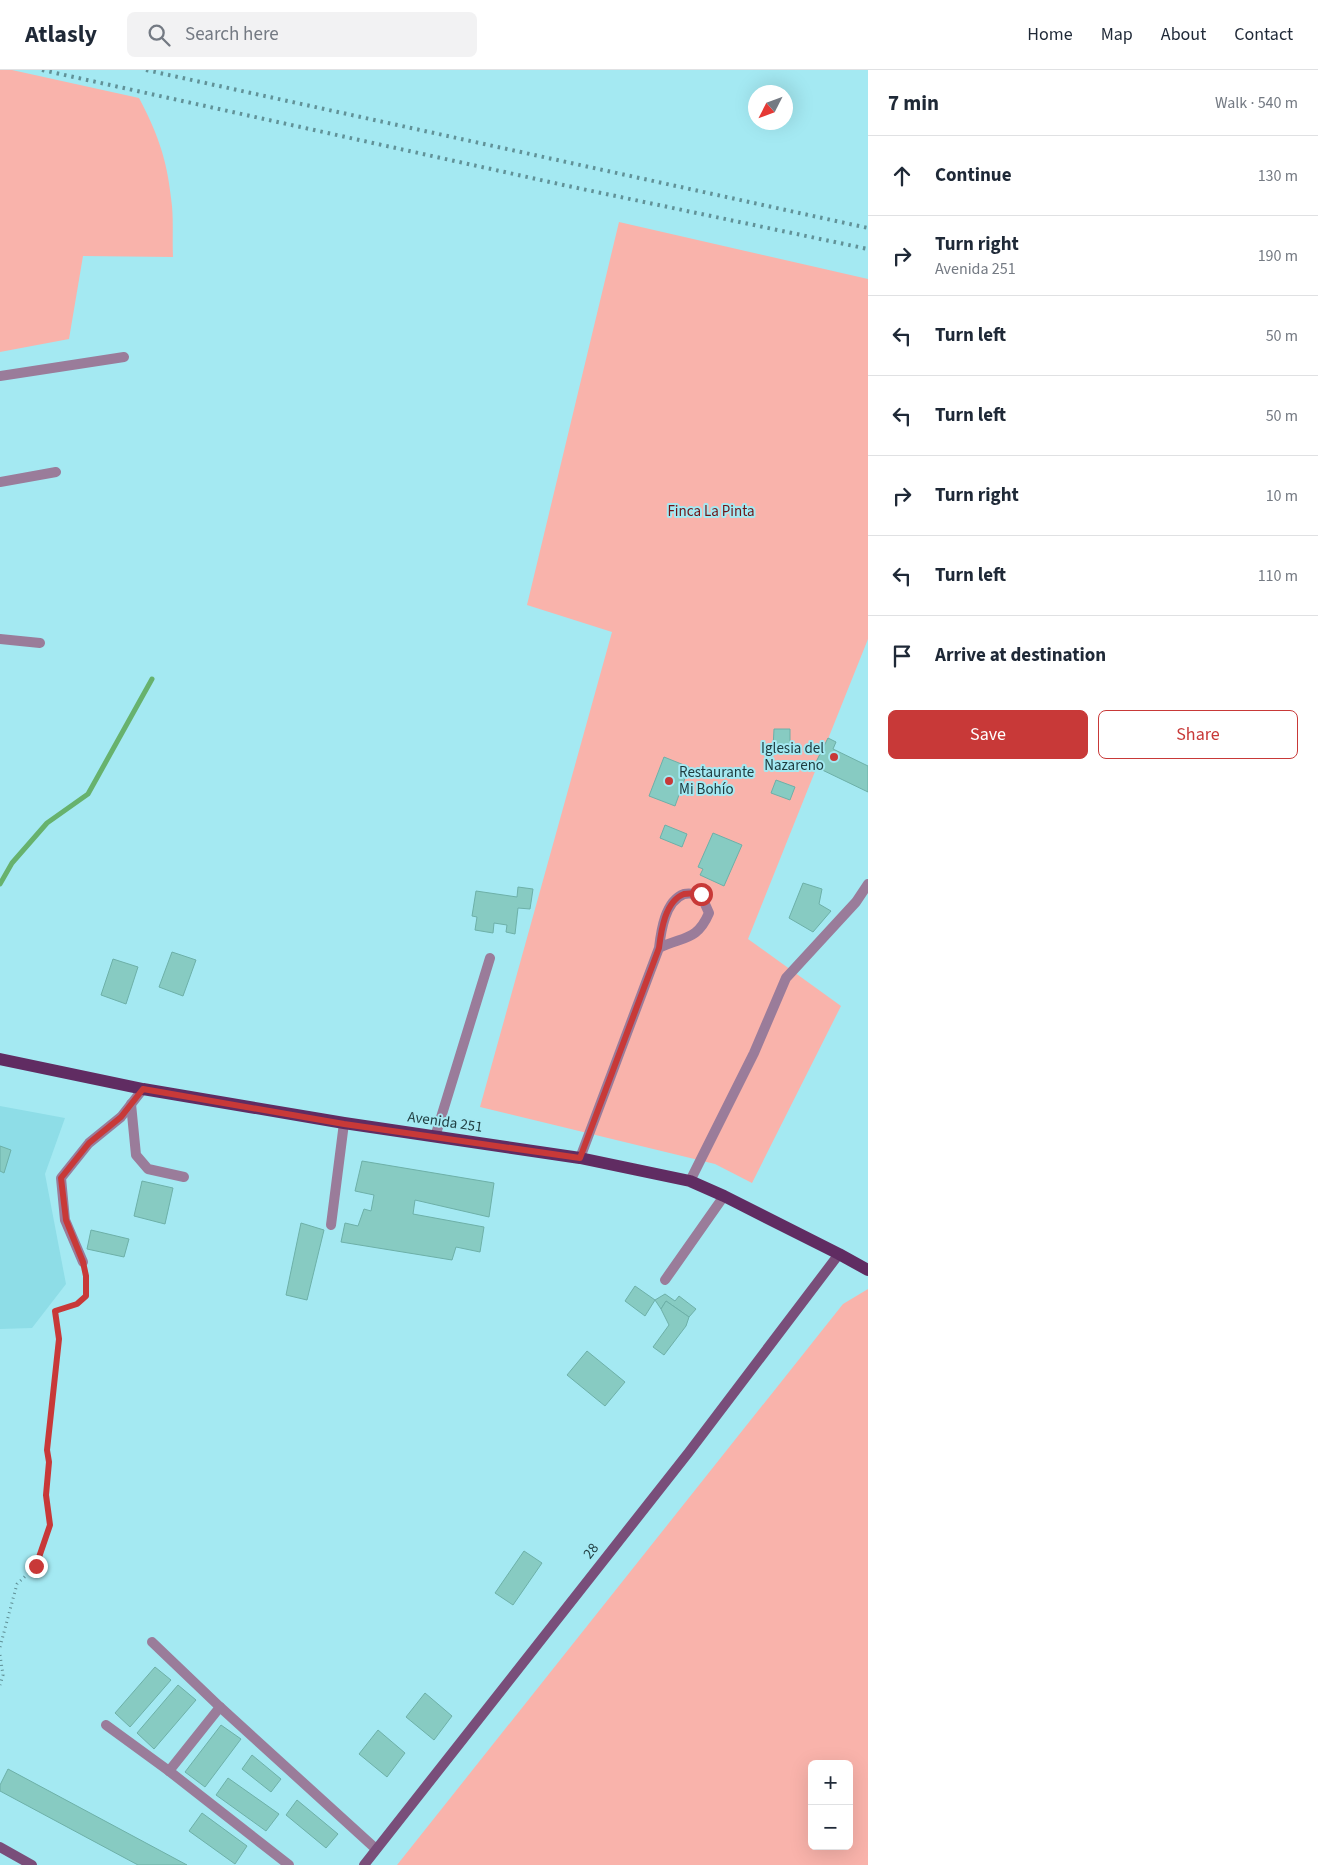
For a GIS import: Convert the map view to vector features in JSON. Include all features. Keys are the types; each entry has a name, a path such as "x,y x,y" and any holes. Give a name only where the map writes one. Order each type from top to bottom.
{"main road":[{"name":"Avenida 251","path":"0,1059 143,1089 344,1124 580,1158 690,1181 724,1196 868,1270"}],"street":[{"path":"0,376 124,357"},
{"path":"0,482 56,472"},
{"path":"0,639 40,643"},
{"path":"690,1181 754,1053 786,978 856,902 868,884"},
{"path":"580,1158 659,948 663,921 674,903 685,894 701,894 709,913 700,930 689,937 674,940 659,948"},
{"path":"435,1137 490,958"},
{"path":"83,1262 66,1220 61,1178 89,1143 121,1117 143,1089"},
{"path":"131,1104 136,1155 148,1169 184,1177"},
{"path":"331,1225 344,1124"},
{"path":"665,1280 724,1196"},
{"name":"28","path":"364,1865 689,1452 839,1254"},
{"path":"152,1642 220,1707 376,1849"},
{"path":"169,1771 220,1707"},
{"path":"106,1725 169,1771 289,1865"},
{"path":"0,1847 32,1865"}],"path":[{"path":"0,1647 18,1584 36,1566 50,1525 46,1495 49,1462 47,1450 59,1339 55,1311 77,1304 86,1296 86,1276 83,1262"},
{"path":"0,1655 3,1675 0,1685"}],"shaded area":[{"path":"0,1106 65,1118 45,1174 66,1284 32,1328 0,1329"}],"green space":[{"path":"0,70 12,70 139,98 156,134 167,171 172,212 173,257 83,256 69,339 0,352"},
{"name":"Finca La Pinta","path":"619,222 868,279 868,639 748,939 841,1006 752,1183 715,1164 480,1107 612,632 527,605"},
{"path":"868,1289 868,1865 397,1865 843,1304"}],"building":[{"path":"774,729 790,729 790,749 773,748"},
{"name":"Iglesia del Nazareno","path":"828,738 836,742 833,749 868,766 868,792 814,766"},
{"name":"Restaurante Mi Bohío","path":"664,757 689,767 675,806 649,796"},
{"path":"776,780 795,787 790,800 771,793"},
{"path":"665,825 687,834 682,847 660,838"},
{"path":"713,833 742,845 724,886 700,875 703,869 698,867"},
{"path":"803,883 822,889 819,904 831,911 813,932 789,918"},
{"path":"518,887 533,889 530,909 518,908 515,934 506,932 507,925 494,923 493,933 475,930 477,917 472,916 476,891 517,897"},
{"path":"172,952 196,960 183,996 159,987"},
{"path":"113,959 138,967 126,1004 101,995"},
{"path":"0,1146 11,1150 4,1173 0,1171"},
{"path":"362,1161 494,1183 489,1217 415,1200 413,1214 484,1227 480,1252 456,1247 452,1260 341,1242 345,1223 358,1226 364,1209 371,1211 374,1195 355,1191"},
{"path":"142,1181 173,1188 165,1224 134,1216"},
{"path":"301,1223 324,1230 307,1300 286,1295"},
{"path":"91,1230 129,1239 124,1257 87,1249"},
{"path":"635,1286 655,1300 645,1316 625,1301"},
{"path":"665,1294 675,1301 679,1296 696,1309 689,1317 666,1301 661,1309 655,1300"},
{"path":"666,1301 689,1317 686,1326 664,1355 653,1347 669,1325 661,1309"},
{"path":"587,1351 625,1382 605,1406 567,1375"},
{"path":"524,1551 542,1563 513,1605 495,1593"},
{"path":"155,1667 171,1680 130,1727 115,1713"},
{"path":"178,1685 196,1700 154,1749 137,1733"},
{"path":"425,1693 452,1716 434,1740 406,1717"},
{"path":"221,1725 241,1739 205,1787 185,1772"},
{"path":"378,1730 405,1753 387,1777 359,1754"},
{"path":"252,1755 281,1779 271,1792 242,1769"},
{"path":"8,1769 187,1865 138,1865 0,1791 0,1785"},
{"path":"228,1778 279,1814 266,1831 216,1795"},
{"path":"297,1800 338,1834 326,1848 286,1815"},
{"path":"202,1813 247,1846 235,1864 189,1831"}],"waterway":[{"path":"0,884 12,863 47,823 88,794 152,679"}],"railway":[{"path":"42,70 568,186 868,249"},
{"path":"146,70 868,228"}],"place":[{"name":"Iglesia del Nazareno","path":"834,757"},
{"name":"Restaurante Mi Bohío","path":"669,781"}],"route":[{"path":"36,1566 50,1525 46,1495 49,1462 47,1450 59,1339 55,1311 77,1304 86,1296 86,1276 83,1262 66,1220 61,1178 89,1143 121,1117 143,1089 344,1124 580,1158 659,948 663,921 674,903 685,894 701,894"}]}
